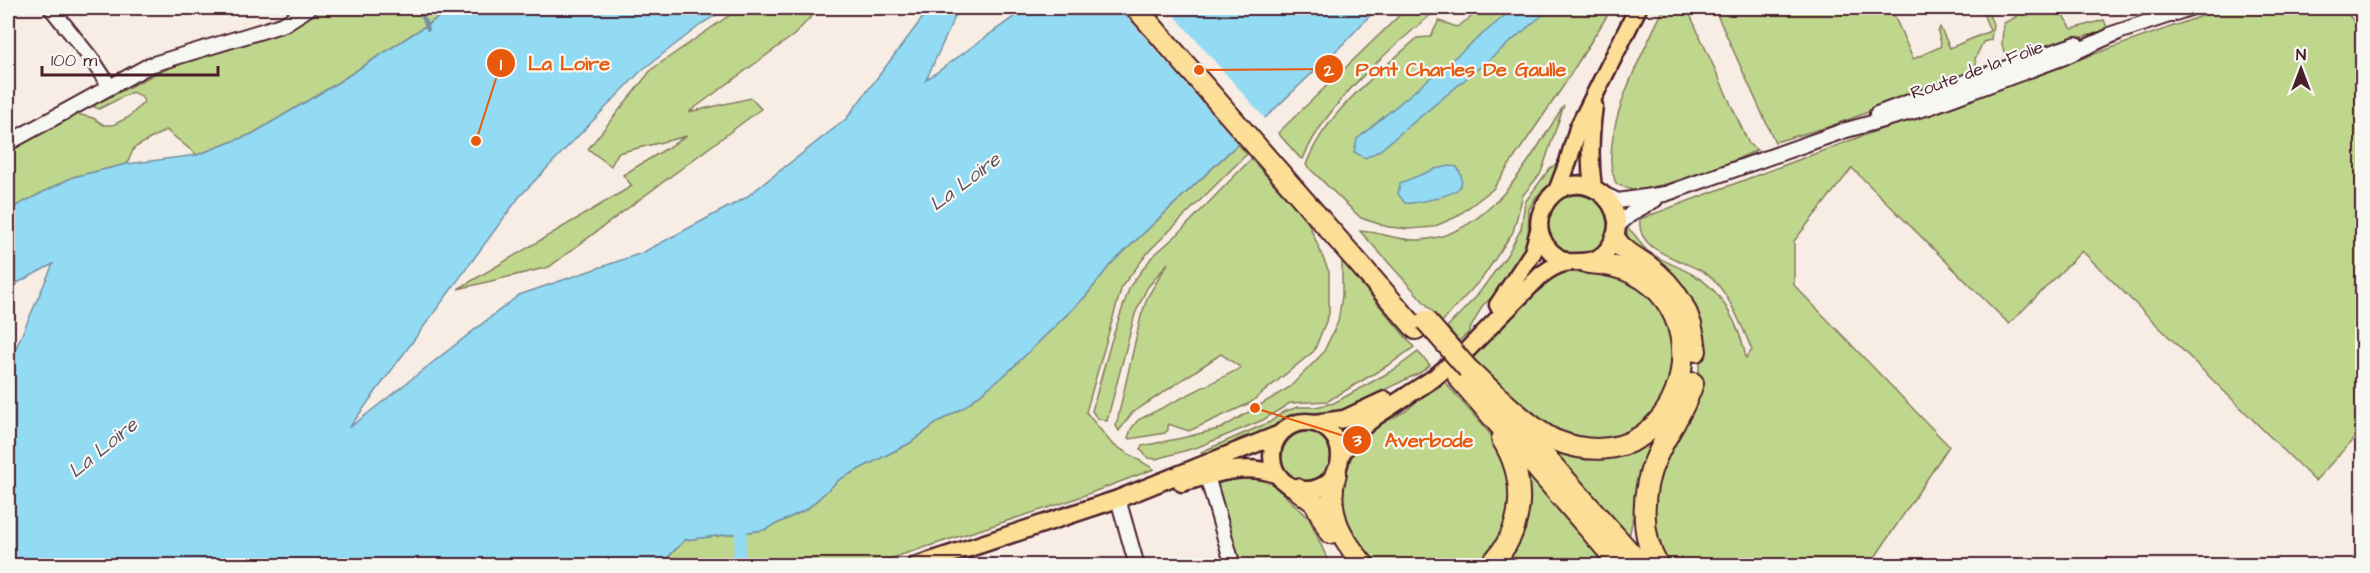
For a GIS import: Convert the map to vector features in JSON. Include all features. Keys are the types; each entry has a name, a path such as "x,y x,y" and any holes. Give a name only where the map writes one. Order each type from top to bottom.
{"highway":[{"path":"1136,8 1279,162"},
{"path":"1153,8 1279,162 1463,373 1642,566"},
{"path":"1616,232 1626,252 1662,277 1680,298 1691,322 1695,345 1696,363 1684,409 1662,445 1648,479 1645,519 1649,541 1658,566"},
{"path":"1463,373 1537,429 1554,440 1571,445 1587,448 1608,447 1627,442 1645,433 1658,422 1669,408 1682,373 1682,339 1676,321 1658,293 1644,279 1627,270 1607,264 1588,262"},
{"path":"1463,373 1512,458 1520,499 1514,531 1501,554 1489,566"},
{"path":"1483,406 1621,566"},
{"path":"1338,464 1331,489 1334,513 1347,543 1365,566"},
{"path":"1297,489 1315,503 1349,566"}],"main road":[{"path":"1118,500 1280,434 1296,423 1344,419 1390,397 1430,372 1465,342 1520,275 1533,252 1542,208 1557,191 1569,162 1578,128 1638,8"},
{"path":"1596,92 1590,132 1589,162 1598,191"},
{"path":"1280,434 1272,454 1272,462 1278,475 1297,489 1308,490 1319,487 1328,481 1354,434 1434,378 1467,350 1540,276 1553,267 1567,262 1588,262 1600,257 1609,249 1616,232 1616,213 1611,203 1598,191 1581,185 1569,186 1557,191"},
{"path":"1539,230 1548,250 1556,258 1567,262"},
{"path":"1315,423 1333,436 1338,464"},
{"path":"915,566 1118,500 1207,476 1253,468 1278,475"}],"street":[{"path":"51,8 93,61 110,87"},
{"path":"8,143 150,65 284,24 309,8"},
{"name":"Route de la Folie","path":"1616,232 1632,213 1665,195 1843,131 1940,103 2062,58 2119,32 2190,8"},
{"name":"Route de la Folie","path":"1598,191 1618,201 1665,195"},
{"path":"1207,476 1233,566"},
{"path":"1118,500 1137,566"}],"green space":[{"path":"323,8 453,8 334,85 252,134 197,155 166,130 134,148 127,164 73,177 8,210 8,150 77,114 93,118 104,125 113,125 129,117 144,102 141,96 132,92 99,109 92,106 157,73 183,63 282,33"},
{"path":"740,8 819,8 794,35 689,112 751,98 761,109 549,267 458,289 632,186 623,175 687,136 618,153 611,166 588,149 652,69"},
{"path":"1407,8 1439,8 1362,76 1328,116 1303,159 1300,158 1278,133"},
{"path":"1484,8 1612,8 1562,88 1493,189 1456,217 1433,227 1409,229 1388,227 1361,218 1306,165 1315,146 1339,111 1369,80 1417,38 1430,37 1439,21 1457,27"},
{"path":"1664,8 1687,8 1749,144 1757,150 1700,176 1635,191 1616,184 1611,165 1612,142 1629,82"},
{"path":"1714,8 1910,8 1894,15 1913,59 1940,47 1938,32 1940,27 1950,48 1990,31 1981,8 1987,10 1993,24 1991,40 1983,42 1975,59 1978,71 1831,126 1775,142"},
{"path":"2012,8 2058,8 2072,29 2104,20 2107,27 2102,32 2045,46 2012,58 2004,51 2002,42 2004,23 2016,17"},
{"path":"2236,8 2342,8 2362,30 2362,430 2315,481 2082,251 2009,324 1852,168 1794,241 1794,285 1949,446 1870,565 1665,565 1651,528 1658,462 1693,399 1700,364 1697,328 1648,257 1628,238 1626,228 1648,251 1697,277 1715,292 1735,324 1746,358 1752,350 1736,313 1720,287 1705,273 1668,256 1647,242 1641,232 1640,219 1865,135 2216,11"},
{"path":"1564,105 1541,173 1523,195 1513,232 1483,277 1442,322 1360,231 1419,240 1445,235 1467,225 1488,210 1506,191"},
{"path":"1238,144 1247,154 1150,250 1122,286 1086,412 1112,444 1154,469 1069,501 870,565 660,566 685,540 764,530 807,509 840,479 910,443 938,422 963,408 1008,372 1086,296 1110,265"},
{"path":"1251,159 1307,220 1329,272 1329,314 1314,351 1250,403 1189,431 1168,424 1168,430 1165,433 1130,439 1128,438 1131,429 1138,420 1241,368 1221,354 1132,413 1119,431 1116,426 1141,316 1148,296 1168,263 1147,288 1135,314 1107,421 1097,418 1092,411 1111,342 1130,286 1152,257 1179,233"},
{"path":"1557,164 1563,166 1557,177 1536,197 1529,209 1528,243 1508,272 1502,289 1483,305 1468,333 1459,341 1447,327 1476,297 1507,255 1521,229 1525,202 1550,168"},
{"path":"1571,195 1583,195 1594,200 1602,208 1607,225 1605,237 1594,250 1583,255 1571,255 1560,250 1552,242 1547,231 1547,219 1552,208 1560,200"},
{"path":"1342,261 1414,347 1328,401 1290,403 1263,420 1198,447 1156,459 1148,458 1140,449 1142,446 1222,428 1290,387 1323,353 1338,322 1342,296"},
{"path":"1565,271 1627,275 1666,314 1670,322 1677,359 1674,374 1663,398 1652,413 1624,433 1607,438 1589,439 1571,436 1544,426 1498,385 1471,356 1487,337 1552,276"},
{"path":"1418,352 1430,365 1421,372 1376,394 1359,407 1327,416 1301,414 1290,416 1274,428 1240,438 1226,450 1212,452 1204,459 1201,452 1270,422 1283,412 1298,407 1315,407 1334,403 1395,369"},
{"path":"1442,379 1492,436 1507,457 1512,478 1508,531 1480,565 1376,565 1363,555 1348,528 1338,495 1341,483 1356,447 1376,427 1406,411"},
{"path":"1302,432 1312,432 1325,439 1332,452 1332,462 1325,475 1312,482 1302,482 1293,478 1286,471 1282,462 1282,452 1286,443 1293,436"},
{"path":"1659,433 1637,494 1630,533 1625,536 1543,445 1603,455 1629,450"},
{"path":"1522,464 1606,560 1605,565 1495,566"},
{"path":"1263,475 1309,518 1330,565 1238,565 1215,485 1236,476"}],"water":[{"path":"453,8 727,8 703,23 641,71 520,196 349,428 519,295 642,253 745,198 846,119 930,8 959,8 926,80 1026,8 1377,8 1344,43 1110,265 1086,296 1008,372 963,408 938,422 910,443 840,479 807,509 764,530 685,540 660,565 8,565 8,359 15,350 53,264 8,288 8,210 73,177 127,164 197,155 252,134 334,85"},
{"path":"1514,8 1551,8 1379,151 1365,158 1354,152 1357,139"},
{"path":"1457,167 1462,181 1457,190 1452,193 1409,203 1405,203 1398,194 1400,183 1435,169"}],"pier":[{"path":"1119,8 1168,8 1267,121 1240,146"}],"waterway":[{"path":"419,8 428,29"},
{"path":"738,566 743,518"}],"place":[{"name":"Pont Charles De Gaulle","path":"1199,70"},
{"name":"La Loire","path":"476,141"},
{"name":"Averbode","path":"1255,408"}]}
